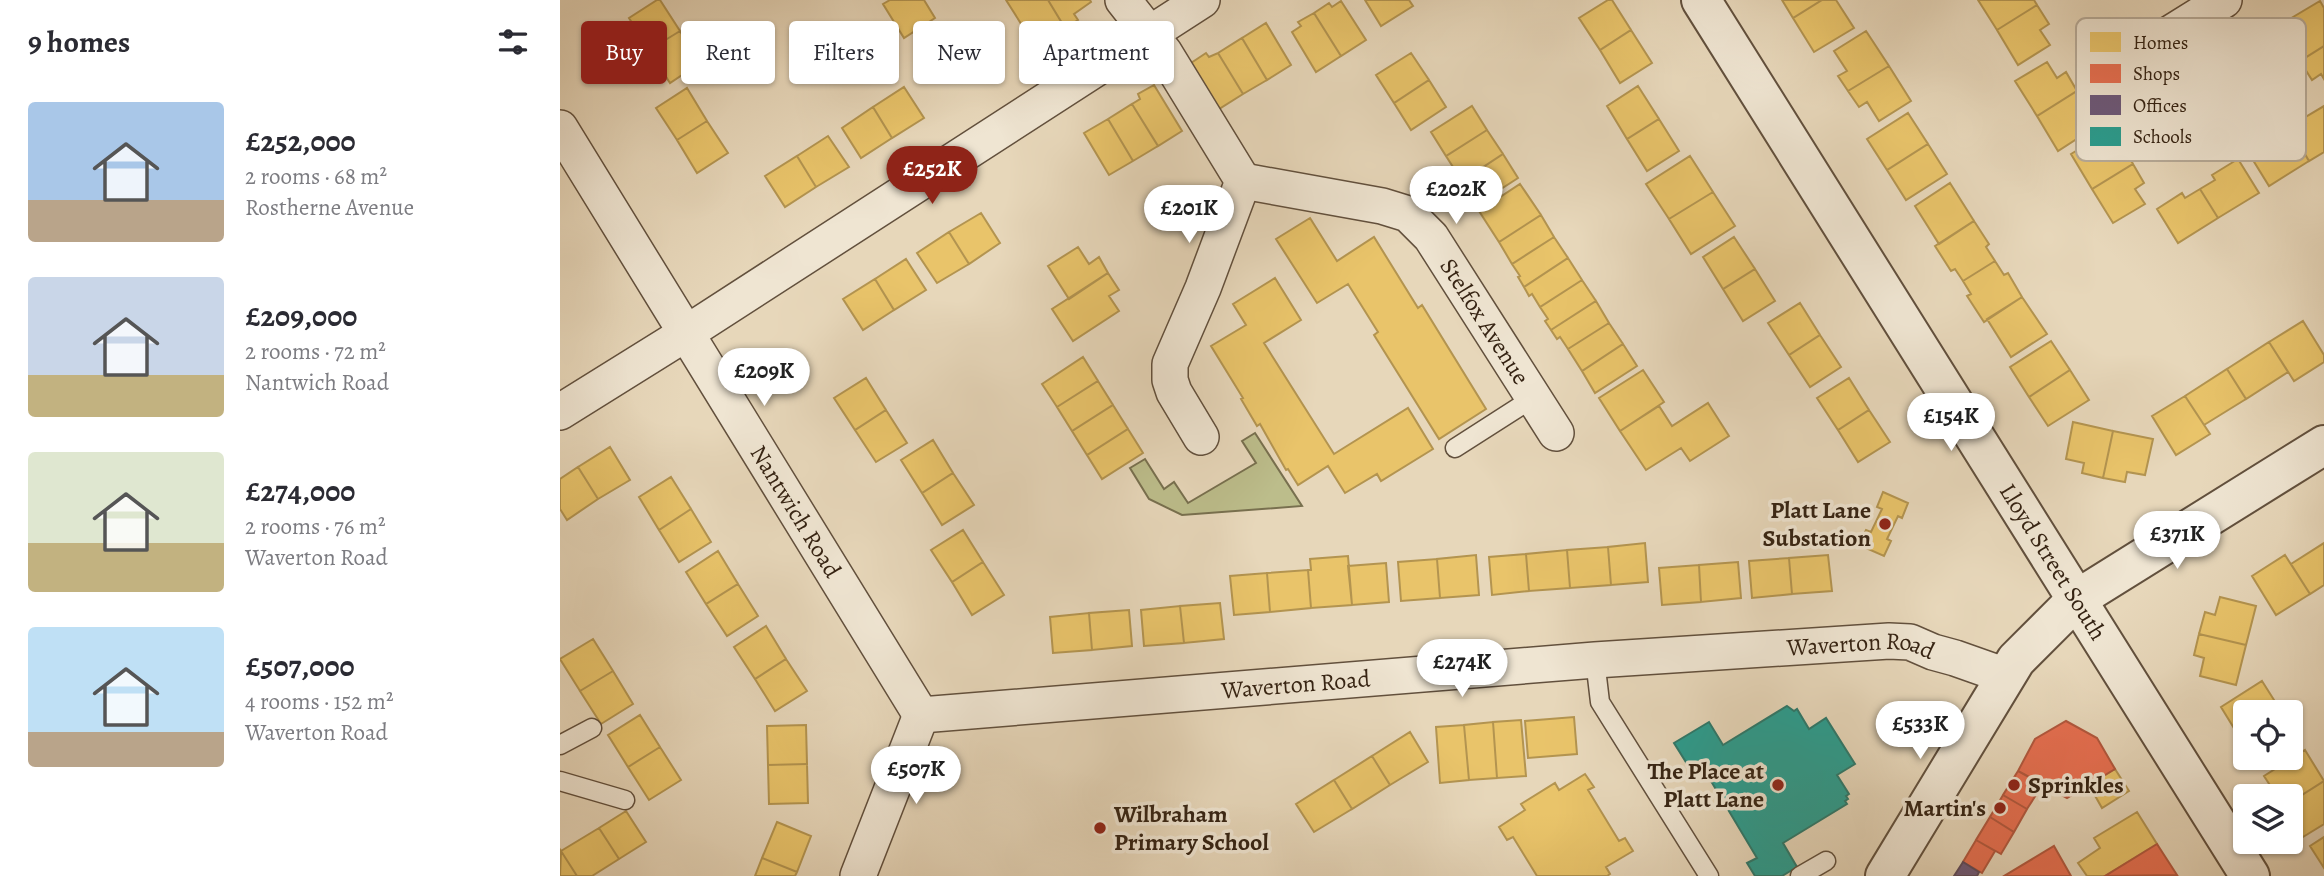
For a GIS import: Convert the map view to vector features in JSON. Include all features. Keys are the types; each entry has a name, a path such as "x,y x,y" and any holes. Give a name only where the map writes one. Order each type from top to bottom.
{"street":[{"path":"1123,0 1140,21"},
{"path":"1167,21 1202,0"},
{"name":"Lloyd Street South","path":"1701,0 2250,876"},
{"path":"2195,18 2224,0"},
{"path":"1174,68 1243,181 1203,288 1170,364 1170,380 1174,392 1200,437"},
{"path":"560,412 685,334 1069,84"},
{"name":"Nantwich Road","path":"560,128 921,715"},
{"name":"Stelfox Avenue","path":"1243,181 1382,206 1408,214 1431,237 1556,433"},
{"path":"1893,870 2016,660 2077,599 2324,445"},
{"name":"Waverton Road","path":"921,715 1595,660 1889,641 1910,642 2006,676"},
{"path":"858,876 921,715"}],"lane":[{"path":"1455,448 1533,398"},
{"path":"1595,660 1600,702 1709,876"},
{"path":"560,745 592,728"},
{"path":"560,781 625,800"},
{"path":"1800,876 1826,861"}],"green space":[{"path":"1255,433 1302,506 1182,515 1149,499 1130,468 1145,459 1164,489 1174,482 1188,503 1256,463 1242,441"}],"building: Homes":[{"path":"660,0 680,31 667,39 667,21 631,21 629,18"},
{"path":"890,0 924,0 935,18 930,21 913,21 913,32 904,38 899,30 899,21 894,21 883,4"},
{"path":"1006,0 1048,0 1061,21 1019,21"},
{"path":"1048,0 1090,0 1091,2 1074,14 1078,20 1061,21"},
{"path":"1365,0 1409,0 1413,6 1381,26"},
{"path":"1612,0 1631,30 1600,50 1579,18"},
{"path":"1782,0 1822,0 1793,18"},
{"path":"1822,0 1836,0 1854,28 1814,52 1793,18"},
{"path":"1978,0 2034,0 2037,5 1997,30"},
{"path":"1341,1 1366,40 1341,56 1314,13 1329,3 1332,7"},
{"path":"2320,1 2324,8 2324,46 2306,57 2306,18 2291,18"},
{"path":"2037,5 2049,24 2040,30 2050,45 2018,65 1997,30"},
{"path":"1314,13 1341,56 1316,72 1292,32 1301,26 1298,22"},
{"path":"1266,23 1291,65 1267,80 1242,38"},
{"path":"1631,30 1652,63 1620,83 1600,50"},
{"path":"1866,31 1889,66 1848,91 1838,76 1847,71 1834,51"},
{"path":"681,33 681,76 670,83 667,78 667,39"},
{"path":"1242,38 1267,80 1243,94 1218,53"},
{"path":"2324,46 2324,79 2321,74 2312,80 2306,70 2306,57"},
{"path":"1206,53 1209,57 1218,53 1243,94 1219,109 1191,63"},
{"path":"1411,53 1429,80 1394,103 1376,75"},
{"path":"2047,62 2057,78 2066,72 2076,92 2037,116 2015,81"},
{"path":"1889,66 1911,101 1879,121 1867,102 1859,107 1848,91"},
{"path":"1429,80 1446,107 1411,130 1394,103"},
{"path":"1154,85 1182,131 1158,146 1132,104 1140,99 1138,94"},
{"path":"1638,86 1659,119 1627,139 1607,106"},
{"path":"904,87 924,118 892,138 873,107"},
{"path":"687,88 707,121 677,140 656,108"},
{"path":"2076,92 2076,139 2058,151 2037,116"},
{"path":"1132,104 1158,146 1133,161 1108,119"},
{"path":"1472,106 1487,130 1446,156 1431,132"},
{"path":"2324,106 2324,152 2309,161 2306,156 2306,117"},
{"path":"873,107 892,138 861,158 842,128"},
{"path":"1908,113 1928,144 1887,170 1867,139"},
{"path":"1108,119 1133,161 1109,175 1084,133"},
{"path":"1659,119 1679,151 1647,171 1627,139"},
{"path":"707,121 728,153 697,173 677,140"},
{"path":"1487,130 1503,154 1462,181 1446,156"},
{"path":"828,136 849,167 816,187 797,156"},
{"path":"1928,144 1947,174 1906,200 1887,170"},
{"path":"2076,151 2076,161 2131,161 2133,164 2092,189 2071,154"},
{"path":"1503,154 1518,178 1473,207 1462,190 1466,188 1462,181"},
{"path":"797,156 816,187 785,207 765,176"},
{"path":"1690,156 1713,192 1669,219 1646,184"},
{"path":"2306,156 2309,161 2269,186 2254,161 2306,161"},
{"path":"2239,161 2259,193 2218,218 2200,189 2215,180 2212,175"},
{"path":"2133,164 2144,183 2135,189 2145,204 2113,223 2092,189"},
{"path":"1950,183 1974,221 1939,244 1915,206"},
{"path":"1520,184 1541,215 1499,242 1479,211"},
{"path":"2200,189 2218,218 2178,243 2157,209 2182,193 2185,198"},
{"path":"1713,192 1735,226 1691,254 1669,219"},
{"path":"981,213 1000,243 969,264 949,232"},
{"path":"1541,215 1554,237 1512,264 1499,242"},
{"path":"1310,218 1337,261 1374,237 1418,308 1422,305 1486,409 1439,439 1374,335 1378,332 1348,284 1317,303 1276,239"},
{"path":"1974,221 1989,244 1986,247 1995,261 1963,281 1955,269 1951,271 1935,246"},
{"path":"949,232 969,264 937,283 917,253"},
{"path":"1554,237 1568,258 1524,287 1512,264"},
{"path":"1734,237 1755,269 1723,289 1703,257"},
{"path":"1078,247 1089,264 1099,257 1108,273 1069,299 1048,266"},
{"path":"1568,258 1582,280 1540,307 1524,287"},
{"path":"906,259 926,290 894,310 875,279"},
{"path":"1995,261 2004,275 2008,273 2022,297 1984,322 1967,296 1971,294 1963,281"},
{"path":"1755,269 1775,301 1743,321 1723,289"},
{"path":"1108,273 1119,290 1109,296 1119,311 1073,341 1052,309"},
{"path":"1275,278 1301,320 1264,343 1334,454 1408,408 1433,449 1381,481 1377,474 1345,493 1328,466 1298,485 1288,469 1286,470 1260,424 1257,426 1211,346 1246,325 1233,304"},
{"path":"875,279 894,310 863,330 843,299"},
{"path":"1582,280 1596,301 1551,330 1540,307"},
{"path":"2022,297 2047,334 2011,357 1987,319"},
{"path":"1596,301 1609,323 1568,349 1551,330"},
{"path":"1800,303 1820,335 1789,355 1768,323"},
{"path":"2303,321 2324,355 2324,362 2294,381 2269,342"},
{"path":"1609,323 1623,344 1582,371 1568,349"},
{"path":"1820,335 1841,367 1810,387 1789,355"},
{"path":"2051,341 2070,370 2029,397 2010,367"},
{"path":"2269,342 2288,372 2246,399 2227,369"},
{"path":"1623,344 1637,366 1595,393 1582,371"},
{"path":"1083,357 1098,381 1057,407 1042,384"},
{"path":"2227,369 2246,399 2204,425 2185,396"},
{"path":"1643,370 1664,402 1620,431 1599,398"},
{"path":"2070,370 2089,400 2048,426 2029,397"},
{"path":"866,378 886,410 855,430 834,398"},
{"path":"1849,378 1869,410 1838,430 1817,398"},
{"path":"1098,381 1113,405 1072,431 1057,407"},
{"path":"2185,396 2210,434 2176,455 2152,416"},
{"path":"1708,403 1729,436 1690,461 1681,448 1646,470 1620,431 1659,406 1672,426"},
{"path":"1113,405 1128,429 1087,455 1072,431"},
{"path":"886,410 907,443 876,462 855,430"},
{"path":"1869,410 1890,442 1858,462 1838,430"},
{"path":"2073,422 2113,431 2103,478 2082,473 2084,463 2066,459"},
{"path":"1128,429 1143,453 1102,479 1087,455"},
{"path":"2113,431 2153,439 2145,475 2127,472 2125,482 2103,478"},
{"path":"933,440 953,473 922,493 901,460"},
{"path":"610,447 630,480 598,499 578,467"},
{"path":"578,467 598,499 567,520 560,509 560,479"},
{"path":"953,473 974,505 942,525 922,493"},
{"path":"671,477 691,509 659,530 639,497"},
{"name":"Platt Lane Substation","path":"1883,492 1908,503 1902,518 1898,516 1887,539 1891,541 1884,556 1859,545 1866,530 1871,532 1882,509 1877,507"},
{"path":"691,509 711,542 679,562 659,530"},
{"path":"963,530 983,562 952,582 931,550"},
{"path":"1645,543 1648,582 1611,585 1608,547"},
{"path":"2324,543 2324,585 2310,594 2291,564"},
{"path":"1608,547 1611,585 1570,588 1567,550"},
{"path":"1567,550 1570,588 1529,591 1526,554"},
{"path":"718,551 738,584 706,604 686,572"},
{"path":"1526,554 1529,591 1492,595 1489,557"},
{"path":"1476,555 1479,595 1440,598 1437,559"},
{"path":"1828,555 1832,591 1792,594 1789,558"},
{"path":"2285,555 2310,594 2276,615 2252,576"},
{"path":"1348,556 1352,605 1311,608 1308,570 1311,570 1310,559"},
{"path":"1789,558 1792,594 1752,598 1749,561"},
{"path":"1437,559 1440,598 1401,601 1398,562"},
{"path":"983,562 1004,595 972,615 952,582"},
{"path":"1738,562 1741,598 1701,602 1699,565"},
{"path":"1386,563 1389,602 1352,605 1348,566"},
{"path":"1699,565 1701,602 1662,605 1659,568"},
{"path":"1308,570 1311,608 1270,612 1267,573"},
{"path":"1267,573 1270,612 1234,615 1230,576"},
{"path":"738,584 758,616 727,636 706,604"},
{"path":"2220,597 2256,606 2246,645 2199,634 2205,612 2215,615"},
{"path":"1220,603 1224,639 1184,643 1180,606"},
{"path":"1180,606 1184,643 1144,646 1141,610"},
{"path":"1129,610 1132,646 1092,650 1089,613"},
{"path":"1089,613 1092,650 1053,653 1050,617"},
{"path":"766,626 786,659 755,679 734,647"},
{"path":"2199,634 2246,645 2236,685 2200,676 2204,658 2194,655"},
{"path":"593,639 613,671 580,691 560,659"},
{"path":"786,659 807,691 775,711 755,679"},
{"path":"613,671 633,704 601,724 580,691"},
{"path":"2262,681 2274,700 2233,700 2233,727 2221,707"},
{"path":"640,715 660,747 628,767 608,735"},
{"path":"1574,717 1577,754 1528,758 1525,721"},
{"path":"1521,720 1526,776 1497,778 1493,722"},
{"path":"1493,722 1497,778 1469,780 1464,725"},
{"path":"806,725 807,764 768,765 767,726"},
{"path":"1464,725 1469,780 1440,783 1436,727"},
{"path":"1410,732 1428,762 1390,785 1372,756"},
{"path":"660,747 681,780 649,800 628,767"},
{"path":"2305,750 2324,781 2303,794 2303,784 2269,784 2264,776 2273,770 2303,770"},
{"path":"1372,756 1390,785 1352,809 1334,780"},
{"path":"807,764 808,803 769,804 768,765"},
{"path":"2115,769 2129,791 2102,808 2089,785"},
{"path":"1585,774 1594,787 1588,790 1619,841 1625,838 1633,851 1606,867 1610,874 1607,876 1537,876 1513,837 1507,840 1499,827 1525,810 1521,804 1555,783 1559,790"},
{"path":"1334,780 1352,809 1314,832 1296,804"},
{"path":"2324,781 2324,824 2303,837 2303,794"},
{"path":"626,811 646,842 619,859 599,828"},
{"path":"2137,812 2157,844 2105,876 2087,876 2078,863 2100,848 2094,838"},
{"path":"777,822 811,836 797,872 762,858"},
{"path":"599,828 619,859 592,876 577,876 561,851"},
{"path":"2324,837 2324,868 2310,846"},
{"path":"561,851 577,876 560,876"},
{"path":"762,858 797,872 795,876 755,876"}],"building: Shops":[{"path":"2066,721 2097,738 2115,769 2067,798 2018,771 2035,739"},
{"path":"2018,771 2043,784 2027,809 2003,795"},
{"path":"2003,795 2027,809 2014,832 1990,817"},
{"path":"1990,817 2014,832 2001,854 1976,840"},
{"path":"1976,840 1995,851 1982,873 1963,862"},
{"path":"2157,844 2177,875 2105,876"},
{"path":"2054,846 2071,876 2004,876"}],"building: Offices":[{"path":"1963,862 1979,872 1977,876 1954,876"}],"building: Schools":[{"name":"The Place at Platt Lane","path":"1787,706 1794,711 1797,709 1809,729 1826,718 1855,764 1837,775 1849,794 1845,801 1847,804 1783,843 1797,867 1782,876 1755,876 1747,863 1757,858 1699,761 1689,767 1674,743 1709,722 1723,745"}],"place":[{"name":"Platt Lane Substation","path":"1885,524"},
{"name":"The Place at Platt Lane","path":"1778,785"},
{"name":"Sprinkles","path":"2014,785"},
{"name":"Martin's","path":"2000,808"},
{"name":"Wilbraham Primary School","path":"1100,828"}]}
